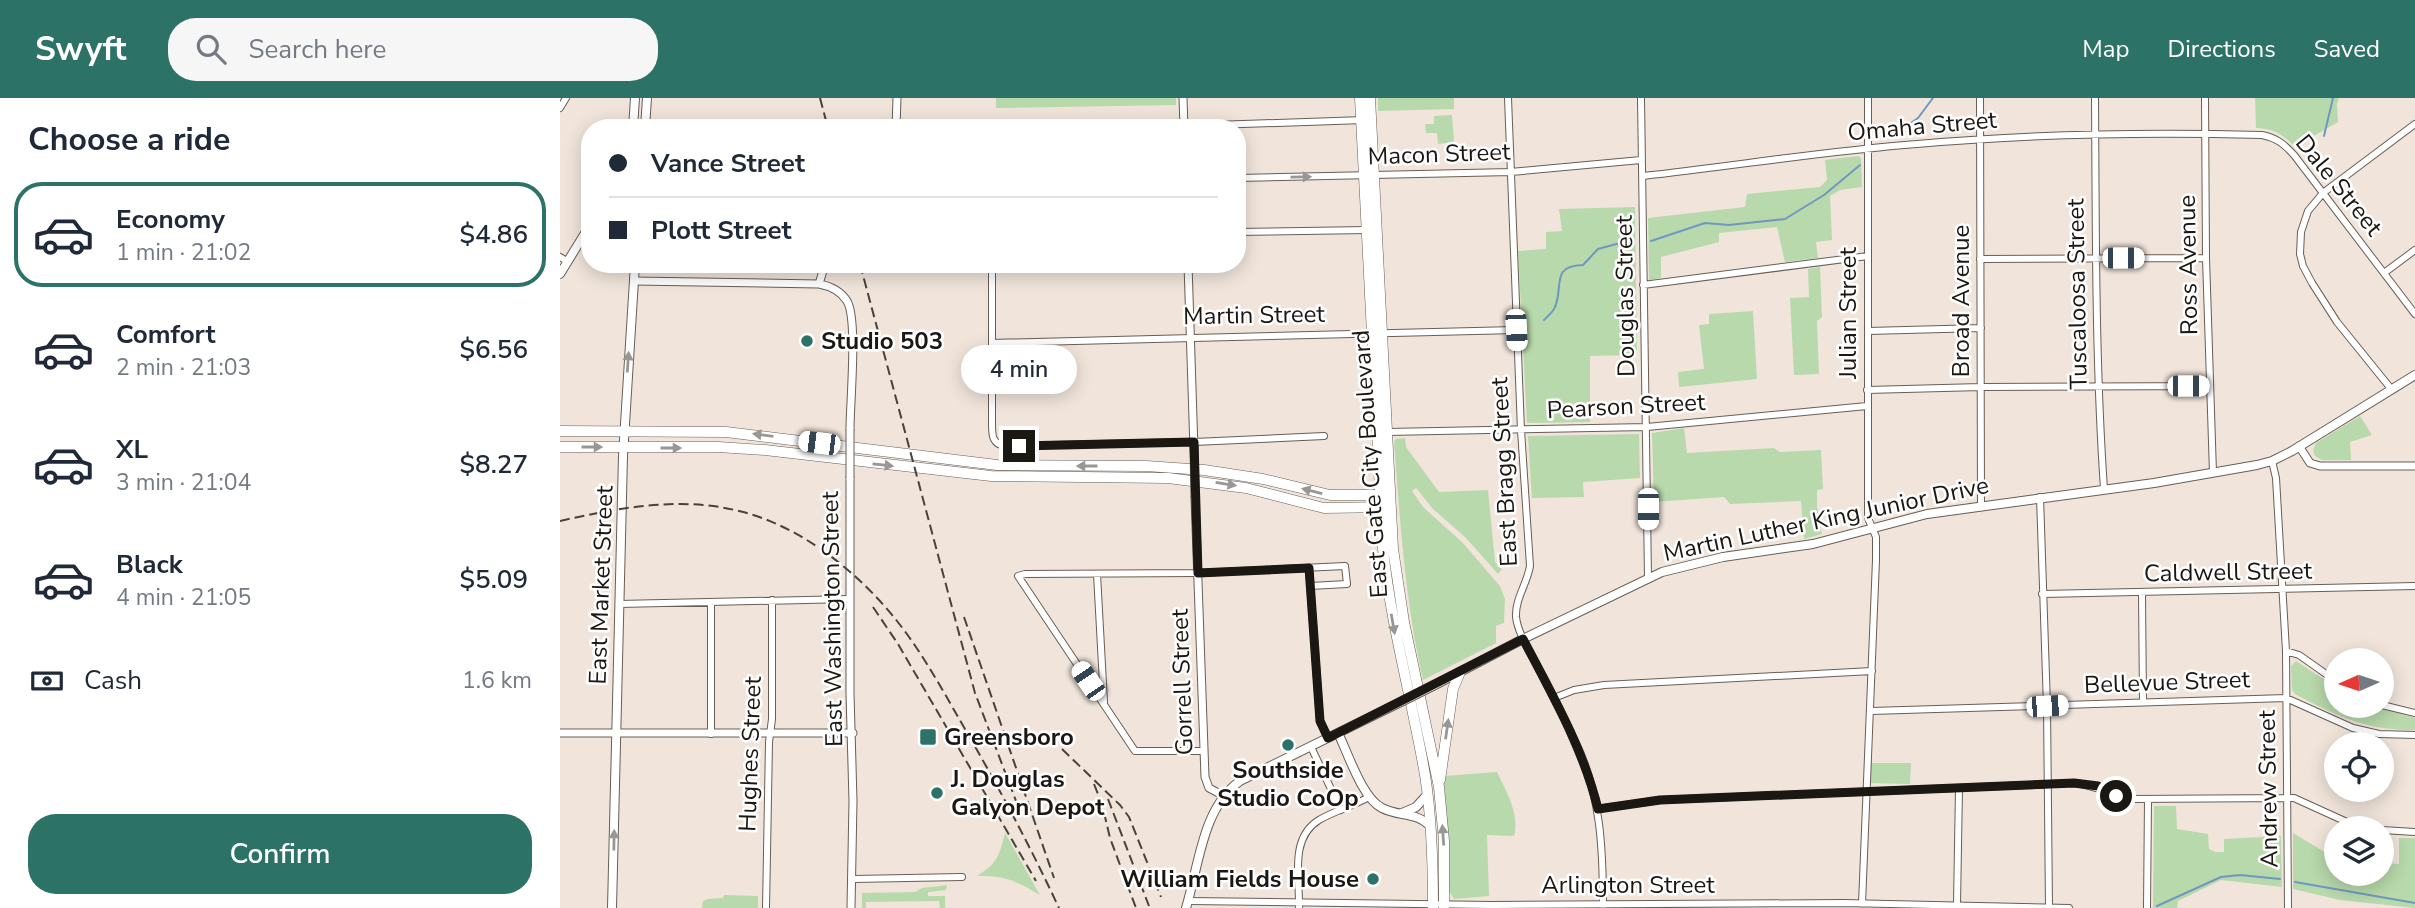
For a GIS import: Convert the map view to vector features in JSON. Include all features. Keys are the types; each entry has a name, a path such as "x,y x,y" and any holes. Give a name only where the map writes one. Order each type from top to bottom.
{"main road":[{"path":"634,119 635,98"},
{"path":"646,119 648,98"},
{"name":"East Gate City Boulevard","path":"1360,98 1366,120 1385,495"},
{"name":"East Gate City Boulevard","path":"1366,120 1370,98"},
{"path":"560,274 563,259 581,236"},
{"name":"East Market Street","path":"612,908 624,430 634,273"},
{"name":"East Gate City Boulevard","path":"1377,332 1387,432 1385,572 1427,795 1439,905"},
{"name":"Martin Luther King Junior Drive","path":"1185,906 1212,816 1224,796 1240,781 1648,578 1723,557 1799,547 1927,514 2213,473 2272,461 2415,375"},
{"path":"560,431 693,430 754,434 997,465 1183,468 1263,479 1330,495 1385,495"},
{"path":"560,447 718,447 991,476 1168,478 1246,488 1324,508 1385,508"},
{"name":"East Gate City Boulevard","path":"1385,508 1404,622 1439,788 1444,841 1439,905"},
{"path":"1439,788 1453,690 1460,672"},
{"path":"1338,733 1369,797 1382,808 1421,817 1431,827"},
{"path":"1402,813 1416,807 1427,795"}],"street":[{"path":"560,108 566,98"},
{"path":"896,119 897,98"},
{"path":"1183,98 1184,119"},
{"name":"East Bragg Street","path":"1507,98 1516,330 1530,566 1517,605 1516,618 1523,639 1578,746 1589,775 1598,809 1603,858 1603,906"},
{"name":"Douglas Street","path":"1641,98 1648,578"},
{"name":"Julian Street","path":"1862,904 1876,560 1876,537 1868,518 1868,98"},
{"name":"Broad Avenue","path":"1980,98 1981,505"},
{"name":"Tuscaloosa Street","path":"2095,98 2097,387 2104,489"},
{"name":"Ross Avenue","path":"2205,98 2206,258 2213,473"},
{"path":"1246,125 1366,120"},
{"path":"2392,390 2337,322 2303,266 2300,244 2303,222 2313,203 2415,124"},
{"name":"Omaha Street","path":"1643,176 1868,148 1979,139 2205,135"},
{"name":"Dale Street","path":"2205,135 2275,137 2294,155 2415,314"},
{"name":"Macon Street","path":"1246,178 1510,172 1641,160"},
{"path":"1246,232 1372,230"},
{"path":"2384,272 2415,250"},
{"path":"1643,285 1868,256"},
{"path":"1980,259 2206,258"},
{"path":"634,281 819,284 822,273"},
{"path":"992,273 992,437 998,443 1005,446 1194,446 1324,436"},
{"name":"Gorrell Street","path":"1188,273 1203,751 1207,785 1224,796"},
{"name":"East Washington Street","path":"819,284 830,286 839,292 851,310 851,908"},
{"path":"1868,331 1980,328"},
{"name":"Martin Street","path":"992,343 1516,330"},
{"path":"1867,390 2210,386"},
{"name":"Pearson Street","path":"1387,432 1647,427 1867,407"},
{"path":"2299,446 2310,463 2320,467 2415,466"},
{"name":"Andrew Street","path":"2272,461 2276,478 2286,651 2288,908"},
{"path":"2040,496 2047,706 2049,907"},
{"path":"1203,751 1135,751 1018,576 1198,573 1345,566 1347,584 1310,586"},
{"path":"1309,568 1320,721 1328,738"},
{"path":"1097,574 1104,704"},
{"name":"Caldwell Street","path":"2042,594 2415,586"},
{"path":"2141,593 2143,702"},
{"path":"619,604 850,599"},
{"name":"Hughes Street","path":"766,908 772,719 772,600"},
{"path":"711,602 712,734"},
{"path":"2286,651 2299,655 2324,673"},
{"path":"1553,698 1574,690 1604,685 1872,671"},
{"name":"Bellevue Street","path":"1871,711 2286,698 2353,728 2379,734 2415,735"},
{"path":"2394,708 2415,713"},
{"path":"560,733 853,733"},
{"path":"1311,747 1340,810"},
{"path":"1598,809 1660,800 2090,784 2116,796 2148,800 2294,798 2334,816"},
{"path":"1957,904 1959,789"},
{"path":"1300,906 1298,858 1303,837 1316,821 1369,797"},
{"path":"2147,908 2148,800"},
{"path":"2394,831 2415,832"},
{"path":"853,879 962,877"},
{"name":"Arlington Street","path":"1185,906 1957,904 2068,908"}],"green space":[{"path":"996,98 1176,98 1176,105 996,108"},
{"path":"1378,98 1454,98 1454,109 1378,111"},
{"path":"2255,98 2339,98 2338,122 2295,147 2278,133 2256,128"},
{"path":"1452,115 1454,142 1438,144 1437,133 1426,133 1425,124 1434,124 1434,116"},
{"path":"1858,156 1861,158 1862,187 1840,190 1830,196 1832,240 1816,242 1818,258 1785,262 1777,227 1719,233 1719,242 1661,257 1661,278 1649,280 1648,218 1745,207 1747,194 1820,187 1827,180 1825,160"},
{"path":"1635,207 1637,355 1590,356 1590,422 1527,423 1518,251 1546,249 1546,232 1562,231 1559,209"},
{"path":"1820,267 1822,317 1817,321 1819,374 1794,375 1790,298 1809,297 1808,269"},
{"path":"1753,311 1757,379 1679,387 1678,372 1704,369 1699,325 1709,324 1709,314"},
{"path":"2360,416 2372,435 2350,442 2351,460 2322,460 2315,456 2313,450 2316,443"},
{"path":"1684,428 1687,453 1774,448 1780,452 1821,450 1823,489 1817,490 1817,507 1822,534 1804,539 1801,501 1730,504 1724,497 1654,502 1652,433"},
{"path":"1639,434 1640,478 1583,482 1584,497 1532,498 1528,436"},
{"path":"1405,438 1406,447 1439,492 1488,490 1495,562 1502,569 1498,574 1466,538 1432,508 1416,488 1412,491 1423,507 1463,543 1500,586 1505,599 1504,623 1496,626 1496,643 1423,680 1407,591 1396,471 1394,441"},
{"path":"2296,661 2324,679 2324,709 2295,694 2292,690 2291,666"},
{"path":"2394,712 2415,718 2415,730 2382,728 2346,718 2394,718"},
{"path":"1868,763 1911,763 1910,784 1867,783"},
{"path":"1497,772 1514,811 1514,836 1487,835 1489,896 1454,899 1449,891 1444,776"},
{"path":"2154,806 2176,806 2177,829 2208,834 2209,849 2215,852 2224,852 2224,839 2281,836 2282,887 2221,880 2178,901 2177,908 2153,908"},
{"path":"1005,833 1040,895 1010,880 977,876 997,858"},
{"path":"2293,833 2324,852 2324,886 2394,886 2394,864 2399,864 2399,838 2415,838 2415,908 2340,900 2293,889"},
{"path":"947,885 946,890 928,892 928,896 945,896 945,908 940,908 939,901 866,902 866,908 862,908 862,893 915,892 922,888"},
{"path":"724,895 758,896 758,908 702,908 703,901 723,898"}],"waterway":[{"path":"1891,137 1918,118 1933,98"},
{"path":"2324,136 2333,98"},
{"path":"1651,241 1705,223 1729,225 1785,219 1824,195 1860,165"},
{"path":"1544,320 1555,307 1560,279 1566,269 1583,265 1598,249 1631,240"},
{"path":"2157,906 2221,877 2240,875 2280,879"},
{"path":"2295,882 2415,903"}],"railway":[{"path":"820,98 826,119"},
{"path":"862,273 975,693 1016,801"},
{"path":"560,521 649,506 694,504 739,511 762,518 806,539 827,553 865,585 916,647 990,773 1059,908"},
{"path":"873,607 898,644 1036,881"},
{"path":"964,617 1054,878"},
{"path":"1062,749 1129,817 1161,897"},
{"path":"1094,784 1110,838 1136,908"},
{"path":"1108,799 1149,906"}],"place":[{"name":"Studio 503","path":"807,341"},
{"name":"Greensboro","path":"928,737"},
{"name":"Southside Studio CoOp","path":"1288,745"},
{"name":"J. Douglas Galyon Depot","path":"937,793"},
{"name":"William Fields House","path":"1373,879"}],"route":[{"path":"1019,446 1194,442 1198,573 1309,568 1320,721 1328,738 1523,639 1578,746 1598,809 1660,800 2074,783 2098,786 2116,796"}]}
